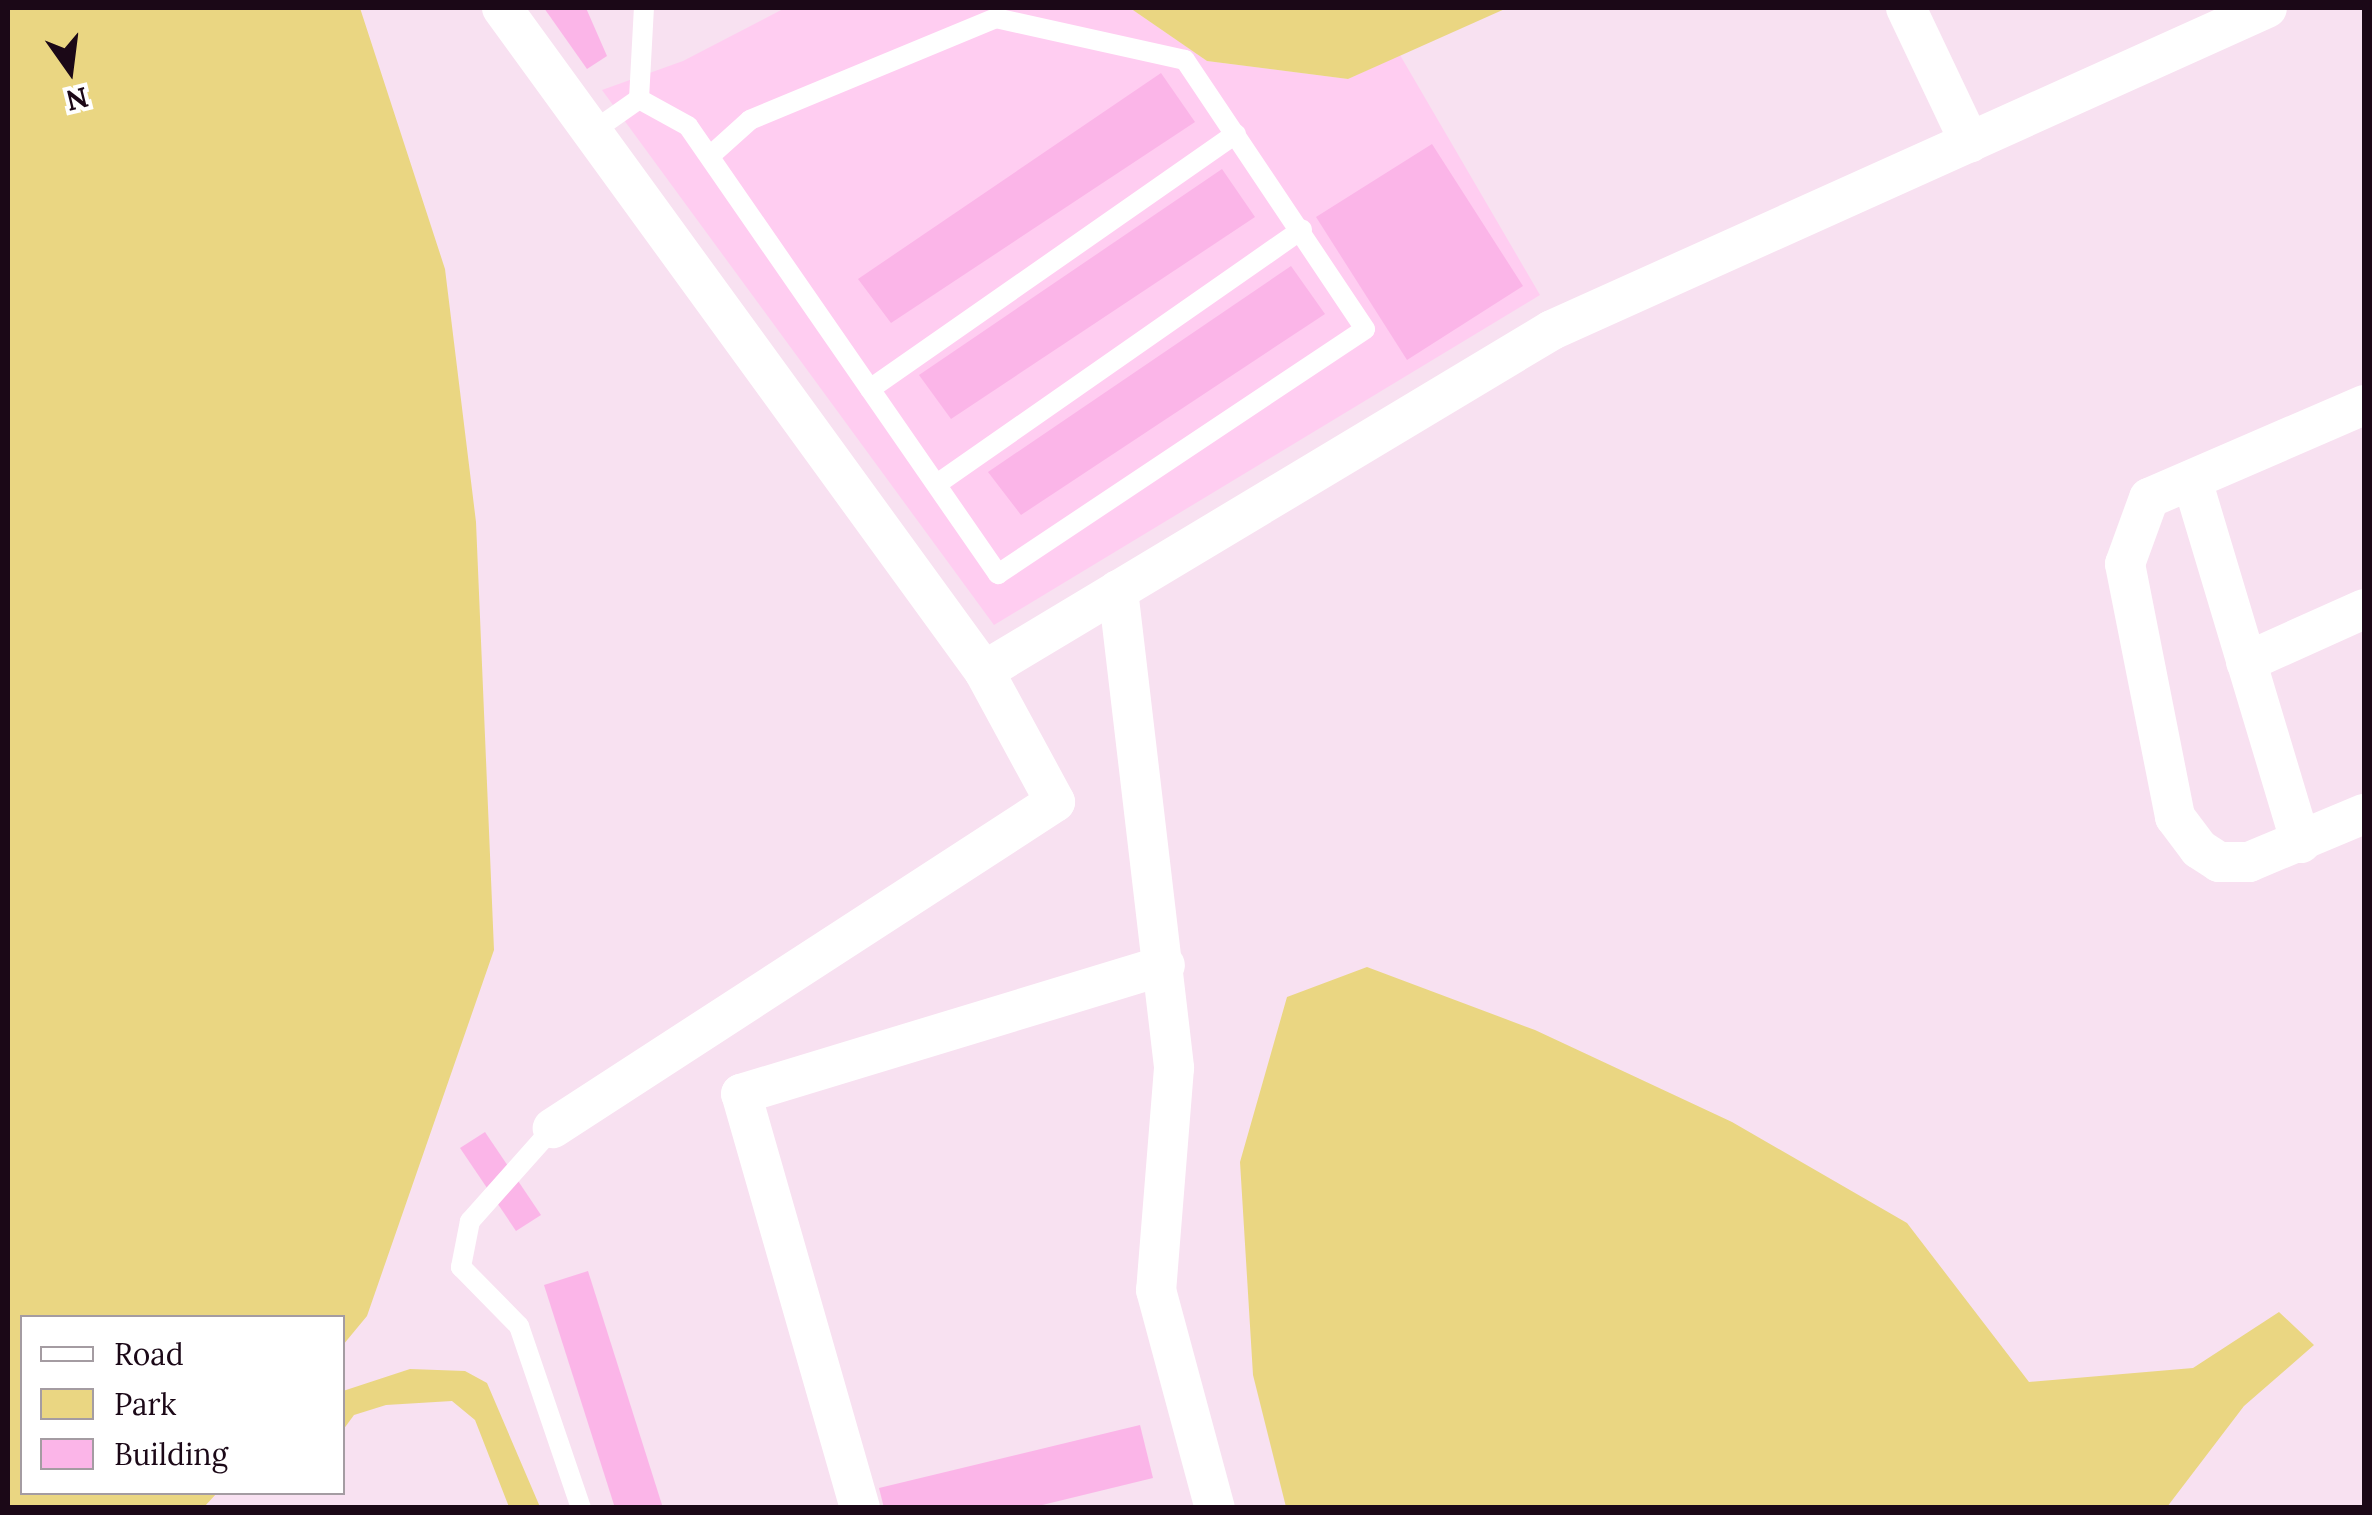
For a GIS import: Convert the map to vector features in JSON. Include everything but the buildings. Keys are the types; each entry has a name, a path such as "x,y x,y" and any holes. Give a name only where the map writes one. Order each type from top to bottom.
{"street":[{"path":"502,8 984,672 1055,802 554,1128"},
{"path":"1906,8 1970,144"},
{"path":"984,672 1552,330 2267,8"},
{"path":"2364,405 2150,498 2126,564 2175,817 2220,862 2300,844 2364,814"},
{"path":"2192,480 2300,844"},
{"path":"1118,590 1165,965 1174,1068 1156,1290 1215,1508"},
{"path":"2246,662 2364,609"},
{"path":"860,1508 741,1094 1165,965"}],"lane":[{"path":"640,99 644,8"},
{"path":"640,99 688,126 998,574 1365,329 1302,229 1185,60 996,18 750,120 710,156"},
{"path":"592,132 640,99"},
{"path":"870,389 1236,134"},
{"path":"936,484 1302,229"},
{"path":"554,1128 470,1221 461,1267 519,1326 581,1508"}],"shaded area":[{"path":"785,8 1130,8 1207,61 1348,79 1400,55 1540,295 994,625 602,90 683,61"}],"green space":[{"path":"8,8 360,8 445,269 476,522 494,950 367,1316 345,1343 345,1315 20,1315 20,1495 215,1495 204,1507 8,1507"},
{"path":"1130,8 1507,8 1348,79 1207,61"},
{"path":"1367,967 1535,1030 1732,1122 1907,1223 2029,1382 2193,1368 2279,1312 2314,1345 2244,1406 2167,1507 1286,1507 1253,1375 1240,1162 1287,997"},
{"path":"410,1369 465,1371 487,1383 540,1507 509,1507 475,1420 452,1401 386,1405 354,1415 345,1427 345,1390"}]}
